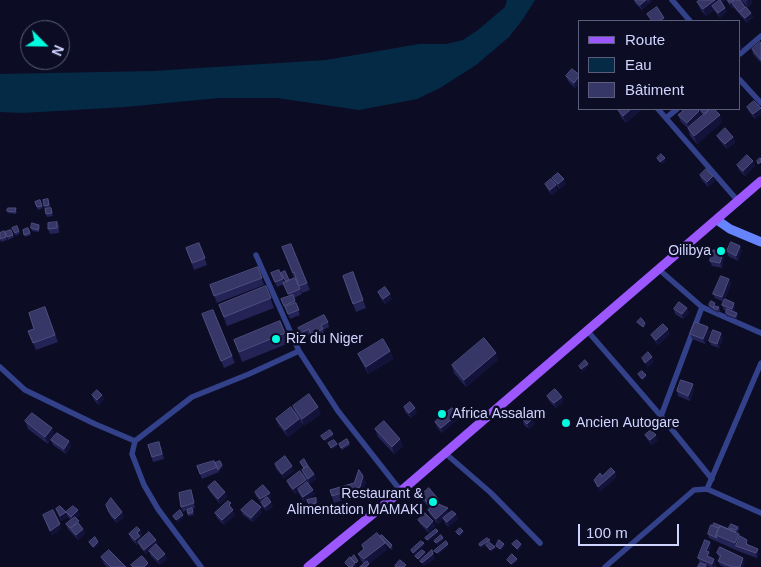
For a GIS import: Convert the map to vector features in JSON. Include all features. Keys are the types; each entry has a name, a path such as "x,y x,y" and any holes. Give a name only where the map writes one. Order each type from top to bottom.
{"main road":[{"path":"447,455 663,273 761,181"},
{"path":"316,567 761,188"},
{"path":"308,567 403,493"}],"street":[{"path":"672,0 689,20"},
{"path":"741,53 761,36"},
{"path":"741,81 761,103"},
{"path":"659,110 738,201"},
{"path":"666,118 676,110"},
{"path":"719,222 730,229 761,242"},
{"path":"256,255 299,351 338,411 403,493"},
{"path":"663,273 702,307 761,333"},
{"path":"661,416 702,307"},
{"path":"591,335 712,479"},
{"path":"201,567 158,509 144,485 132,454 135,441 192,397 299,351"},
{"path":"708,489 761,363"},
{"path":"0,367 25,390 135,441"},
{"path":"447,455 491,493 540,543"},
{"path":"605,567 694,490 708,489 761,512"}],"water":[{"path":"507,0 535,0 509,37 476,65 440,88 417,99 359,110 277,98 219,98 125,107 22,113 0,112 0,74 153,71 326,60 419,44 446,44 463,40 478,30 505,7"}],"building":[{"path":"635,0 646,0 640,5"},
{"path":"700,0 715,0 703,9 697,2"},
{"path":"720,0 725,8 718,13 712,6"},
{"path":"740,0 745,7 739,12 732,3"},
{"path":"657,7 664,18 651,20 647,14"},
{"path":"746,7 751,13 745,18 740,13"},
{"path":"761,43 761,60 752,49"},
{"path":"572,69 578,74 578,78 574,83 566,76"},
{"path":"754,101 761,108 753,114 747,107"},
{"path":"618,110 630,110 623,116"},
{"path":"701,110 709,110 705,114"},
{"path":"709,110 715,110 720,115 694,136 688,128"},
{"path":"683,111 699,111 687,123 678,115"},
{"path":"725,128 733,137 725,144 717,136"},
{"path":"661,154 665,158 660,162 657,158"},
{"path":"747,155 753,161 743,171 737,165"},
{"path":"706,169 713,176 707,182 700,175"},
{"path":"558,173 564,179 558,184 552,178"},
{"path":"551,179 556,185 550,190 545,184"},
{"path":"48,199 49,205 44,206 43,200"},
{"path":"40,200 42,206 37,207 35,202"},
{"path":"8,208 16,208 15,212 7,211"},
{"path":"51,208 52,213 46,214 45,209"},
{"path":"57,222 57,228 48,229 48,223"},
{"path":"32,223 39,225 38,230 31,228"},
{"path":"17,226 19,231 15,233 12,228"},
{"path":"28,228 30,233 24,235 23,230"},
{"path":"11,230 13,235 7,237 5,232"},
{"path":"4,231 6,237 0,239 0,233"},
{"path":"731,242 740,246 736,256 727,251"},
{"path":"199,243 205,258 192,263 186,248"},
{"path":"291,244 307,283 299,286 282,247"},
{"path":"713,250 723,252 720,263 710,261"},
{"path":"258,267 262,278 214,296 210,285"},
{"path":"279,270 283,279 275,282 271,273"},
{"path":"285,271 289,280 286,282 281,273"},
{"path":"353,272 363,300 353,304 343,276"},
{"path":"721,276 729,279 722,297 713,294"},
{"path":"295,278 300,289 288,294 283,283"},
{"path":"266,286 271,298 224,317 219,305"},
{"path":"385,287 390,294 383,299 378,292"},
{"path":"293,295 295,301 284,306 281,299"},
{"path":"725,299 734,303 732,309 722,305"},
{"path":"711,301 715,303 713,308 709,305"},
{"path":"679,302 687,308 682,314 674,309"},
{"path":"296,303 299,310 288,314 285,307"},
{"path":"45,307 55,335 33,343 28,331 34,329 29,313"},
{"path":"727,309 737,313 735,317 726,313"},
{"path":"213,310 232,356 221,361 202,314"},
{"path":"324,315 328,322 321,325 323,329 311,335 309,329 301,333 298,328"},
{"path":"641,318 645,323 643,327 637,322"},
{"path":"280,321 285,333 239,352 234,340"},
{"path":"695,322 708,327 703,339 690,334"},
{"path":"663,324 668,329 656,340 651,335"},
{"path":"713,330 721,333 717,344 709,341"},
{"path":"484,338 496,353 464,380 452,365"},
{"path":"383,339 390,351 366,367 358,354"},
{"path":"648,352 652,357 645,363 642,358"},
{"path":"585,360 588,364 581,369 579,366"},
{"path":"642,371 646,375 642,379 638,374"},
{"path":"681,380 693,384 688,396 677,391"},
{"path":"555,389 562,397 554,403 547,396"},
{"path":"97,390 102,395 97,400 92,395"},
{"path":"309,394 318,407 302,419 293,406"},
{"path":"410,402 415,408 409,413 404,407"},
{"path":"291,407 299,419 285,430 276,419"},
{"path":"452,408 458,414 441,428 435,422"},
{"path":"32,413 52,428 45,437 25,421"},
{"path":"529,414 533,418 527,424 523,420"},
{"path":"384,421 400,439 392,447 375,429"},
{"path":"330,430 333,434 324,440 321,436"},
{"path":"651,430 656,435 650,440 645,435"},
{"path":"57,433 69,441 64,449 51,440"},
{"path":"347,439 349,443 341,448 339,444"},
{"path":"334,440 337,444 331,448 328,443"},
{"path":"159,442 162,454 152,457 148,445"},
{"path":"285,456 292,466 282,474 275,464"},
{"path":"304,459 308,466 304,468 300,462"},
{"path":"214,461 217,467 200,474 197,466"},
{"path":"220,461 222,465 218,470 215,463"},
{"path":"308,466 314,474 308,479 302,470"},
{"path":"611,468 615,472 598,487 594,480 600,473 602,476"},
{"path":"359,470 363,476 360,487 332,496 330,490 354,483"},
{"path":"300,471 306,480 293,489 287,481"},
{"path":"215,481 225,492 218,499 208,487"},
{"path":"307,482 313,490 303,497 298,489"},
{"path":"263,485 270,493 260,499 255,492"},
{"path":"429,488 438,499 430,506 421,495"},
{"path":"191,490 194,503 181,507 179,493"},
{"path":"267,497 271,502 265,507 261,502"},
{"path":"111,498 122,512 115,519 106,505"},
{"path":"316,498 316,503 309,505 307,500"},
{"path":"252,500 261,507 251,518 241,510"},
{"path":"228,501 231,503 229,505 233,510 222,520 215,513"},
{"path":"436,503 448,508 436,519 428,510"},
{"path":"60,506 66,512 60,516 56,509"},
{"path":"73,506 78,510 71,517 66,512"},
{"path":"192,508 193,512 188,514 187,510"},
{"path":"53,510 60,524 50,531 43,515"},
{"path":"180,510 183,515 176,520 173,516"},
{"path":"452,511 456,514 447,522 443,518"},
{"path":"425,513 433,521 427,528 418,520"},
{"path":"75,517 79,521 70,528 66,524"},
{"path":"78,523 83,529 76,535 71,529"},
{"path":"714,523 736,532 720,526 719,528 713,526"},
{"path":"731,524 738,527 736,530 729,528"},
{"path":"711,525 719,528 716,535 717,538 708,534"},
{"path":"720,526 739,534 735,543 716,535"},
{"path":"137,527 140,530 137,533 140,536 135,540 129,534"},
{"path":"460,528 463,531 459,535 456,532"},
{"path":"436,529 438,531 427,540 425,538"},
{"path":"149,532 156,540 144,550 138,542"},
{"path":"377,533 385,543 364,559 358,554 364,549 362,545"},
{"path":"382,535 392,545 390,548 380,536"},
{"path":"441,535 443,538 436,543 434,541"},
{"path":"740,536 747,540 746,544 758,549 756,553 736,546"},
{"path":"95,537 98,542 93,547 89,542"},
{"path":"487,538 490,540 480,546 479,544"},
{"path":"499,540 504,544 500,549 496,546"},
{"path":"517,540 521,544 517,549 512,544"},
{"path":"705,540 710,542 706,551 709,552 707,556 714,559 712,564 698,558"},
{"path":"421,541 424,543 413,553 411,550"},
{"path":"446,541 448,544 437,553 434,551"},
{"path":"489,542 495,547 490,550 486,545"},
{"path":"156,544 165,554 158,560 149,551"},
{"path":"720,547 743,558 740,567 732,567 718,561 721,556 717,553"},
{"path":"109,550 126,567 111,567 101,557"},
{"path":"422,550 425,552 418,559 415,556"},
{"path":"432,550 433,554 422,563 420,561"},
{"path":"512,554 517,559 511,564 507,560"},
{"path":"354,555 358,561 356,563 351,559"},
{"path":"142,556 148,563 144,567 133,567 131,565"},
{"path":"350,557 355,563 352,567 345,563"},
{"path":"400,560 406,565 404,567 396,567 395,566"},
{"path":"367,561 369,564 366,567 360,567"},
{"path":"700,563 706,565 705,567 698,567"}],"place":[{"name":"Oilibya","path":"721,251"},
{"name":"Riz du Niger","path":"276,339"},
{"name":"Africa Assalam","path":"442,414"},
{"name":"Ancien Autogare","path":"566,423"},
{"name":"Restaurant & Alimentation MAMAKI","path":"433,502"}]}
